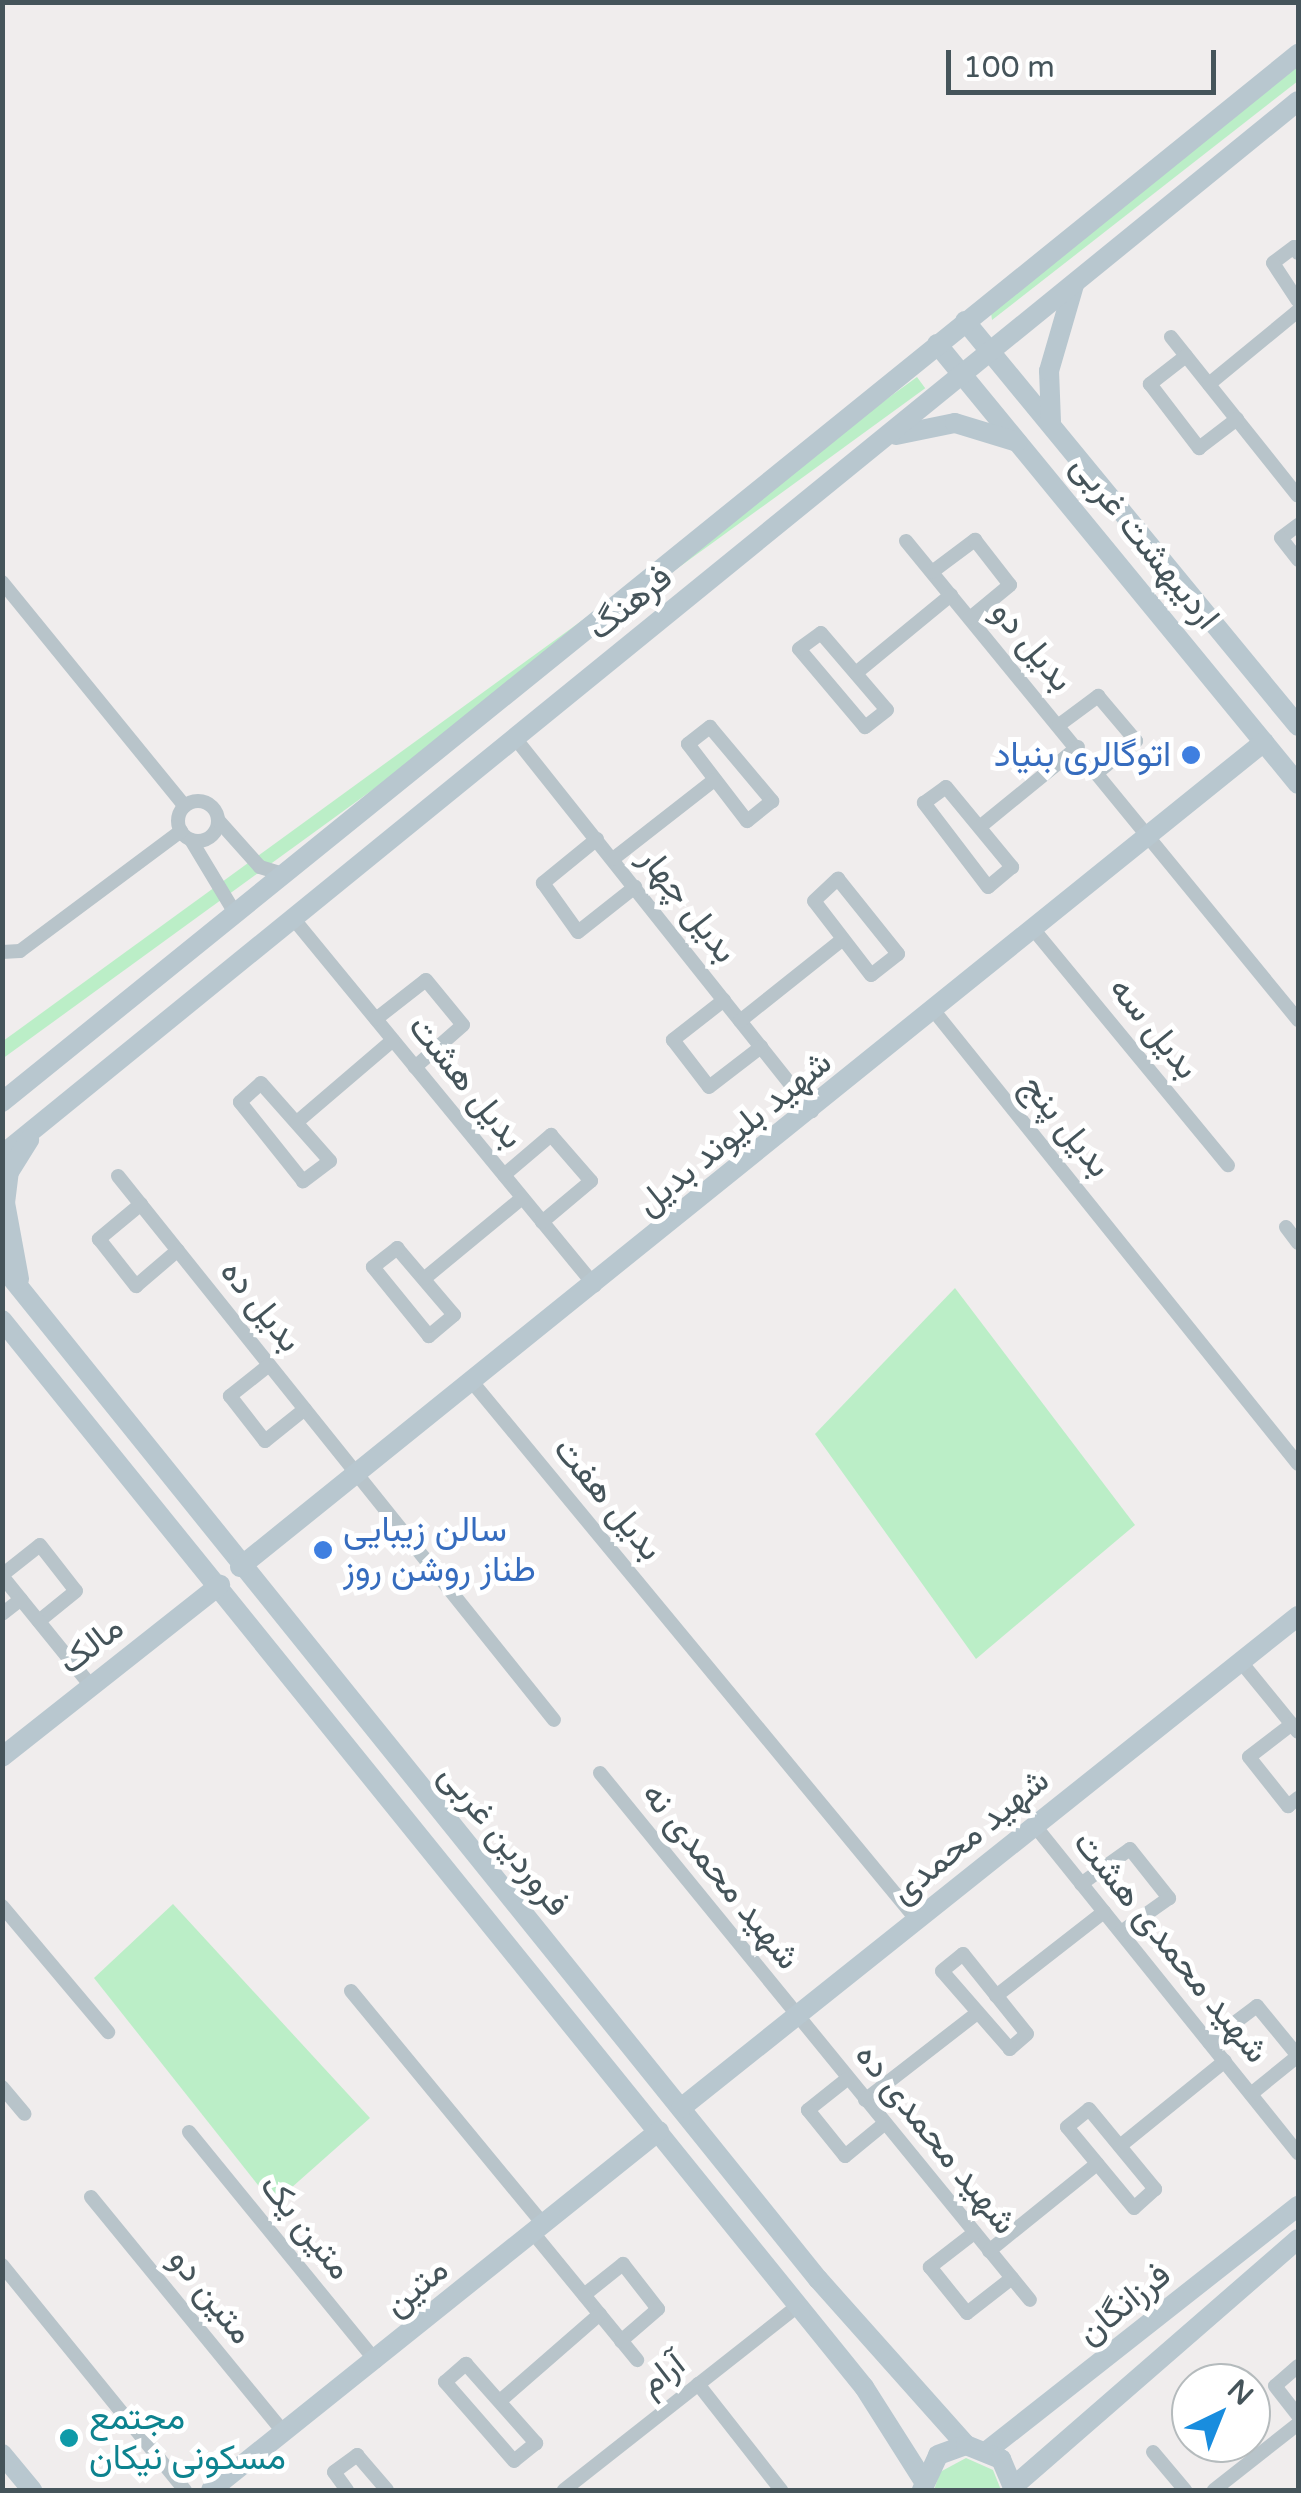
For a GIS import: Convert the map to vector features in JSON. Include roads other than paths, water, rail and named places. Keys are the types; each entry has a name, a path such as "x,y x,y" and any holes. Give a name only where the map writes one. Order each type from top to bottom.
{"main road":[{"name":"فرهنگ","path":"2,1102 1298,54"},
{"name":"فرهنگ","path":"2,1155 1298,101"},
{"path":"1052,424 1048,372 1075,282"},
{"name":"اردیبهشت غربی","path":"965,321 1297,720"},
{"name":"اردیبهشت غربی","path":"938,344 1298,784"},
{"path":"884,440 956,423 1024,445"},
{"name":"شهید بلیوند بدیل","path":"240,1567 812,1112 1264,742"},
{"path":"22,1291 5,1203 10,1172 38,1127"},
{"name":"فروردین غربی","path":"2,1266 240,1567 681,2108 966,2445"},
{"name":"فروردین غربی","path":"2,1320 799,2305 922,2485"},
{"name":"مالک","path":"2,1757 220,1585"},
{"name":"شهید محمدی","path":"681,2108 1298,1616"},
{"name":"متین","path":"210,2490 285,2434 659,2131"},
{"name":"فرزانگان","path":"988,2450 1298,2206"},
{"name":"فرزانگان","path":"1014,2488 1298,2239"},
{"path":"922,2485 938,2455 966,2445 988,2450 1014,2488"},
{"path":"2,2454 32,2490"}],"street":[{"path":"1298,253 1294,246 1273,263 1298,301"},
{"path":"1208,384 1298,311"},
{"path":"1172,337 1298,496"},
{"path":"1186,356 1150,384 1199,448 1236,419"},
{"path":"1298,525 1280,538 1298,560"},
{"path":"932,572 974,540 1010,584 970,618"},
{"name":"بدیل دو","path":"906,541 1298,1020"},
{"path":"2,582 185,806 186,836 235,913"},
{"path":"856,673 951,595"},
{"path":"821,633 856,673 887,710 865,727 799,649 821,633"},
{"path":"1059,725 1098,696 1123,726 1136,742 1098,772"},
{"path":"710,727 772,801 748,821 714,780 688,744 710,727"},
{"name":"بدیل چهار","path":"515,738 812,1112"},
{"path":"981,826 1078,748"},
{"path":"613,859 714,780"},
{"path":"946,787 981,826 1012,867 988,887 924,803 946,787"},
{"path":"185,806 208,804 260,866 283,874"},
{"path":"2,952 20,951 186,836 210,837 218,820"},
{"path":"597,839 542,883 578,932 635,887"},
{"path":"838,878 898,954 871,976 842,940 814,900 838,878"},
{"name":"بدیل هشت","path":"292,916 595,1286"},
{"name":"بدیل سه","path":"1034,930 1228,1165"},
{"path":"740,1020 842,940"},
{"path":"376,1019 426,980 463,1025 415,1067"},
{"path":"724,1000 673,1040 708,1086 761,1047"},
{"name":"بدیل پنج","path":"934,1012 1298,1464"},
{"path":"297,1122 393,1040"},
{"path":"261,1083 297,1122 330,1161 303,1182 240,1102 261,1083"},
{"path":"504,1175 550,1135 591,1180 542,1222"},
{"name":"بدیل ده","path":"118,1176 554,1720"},
{"path":"426,1278 522,1198"},
{"path":"141,1204 98,1239 126,1274 136,1286 178,1250"},
{"path":"1286,1228 1298,1243"},
{"path":"397,1248 426,1278 454,1316 430,1336 373,1267 397,1248"},
{"path":"269,1364 230,1396 265,1441 305,1409"},
{"name":"بدیل هفت","path":"472,1383 917,1920"},
{"path":"39,1621 76,1592 40,1545 2,1576 90,1686"},
{"path":"2,1614 20,1599"},
{"path":"1241,1662 1295,1728 1249,1757 1288,1806 1298,1798"},
{"name":"شهید محمدی نه","path":"600,1773 796,2016"},
{"name":"شهید محمدی هشت","path":"1035,1826 1298,2152"},
{"path":"1081,1884 1130,1849 1169,1898 1121,1932"},
{"path":"2,1906 108,2032"},
{"path":"996,1996 1104,1912"},
{"path":"963,1954 996,1996 1026,2036 1007,2049 942,1968 963,1954"},
{"path":"351,1991 637,2360"},
{"path":"1210,2042 1257,2006 1298,2056 1251,2094"},
{"path":"865,2100 977,2012"},
{"name":"شهید محمدی ده","path":"796,2016 1030,2300"},
{"path":"1120,2146 1225,2061"},
{"path":"848,2079 808,2110 845,2156 884,2124"},
{"path":"2,2087 25,2114"},
{"path":"1089,2109 1120,2146 1154,2193 1133,2208 1068,2124 1089,2109"},
{"name":"متین یک","path":"189,2132 376,2361"},
{"path":"989,2251 1097,2164"},
{"name":"متین دو","path":"92,2197 285,2434"},
{"path":"974,2232 930,2267 967,2313 1012,2278"},
{"path":"584,2295 622,2264 658,2310 621,2340"},
{"path":"2,2265 185,2490"},
{"name":"آرام","path":"572,2488 799,2305"},
{"path":"501,2400 600,2314"},
{"path":"466,2364 501,2400 536,2442 514,2461 445,2382 466,2364"},
{"path":"1298,2366 1274,2386 1298,2415"},
{"path":"698,2384 782,2490"},
{"path":"1214,2490 1298,2424"},
{"path":"1153,2452 1183,2490"},
{"path":"347,2490 334,2472 357,2455 387,2490"}],"place":[{"name":"اتوگالری بنیاد","path":"1191,755"},
{"name":"سالن زیبایی طناز روشن روز","path":"323,1550"},
{"name":"مجتمع مسکونی نیکان","path":"69,2438"}]}
